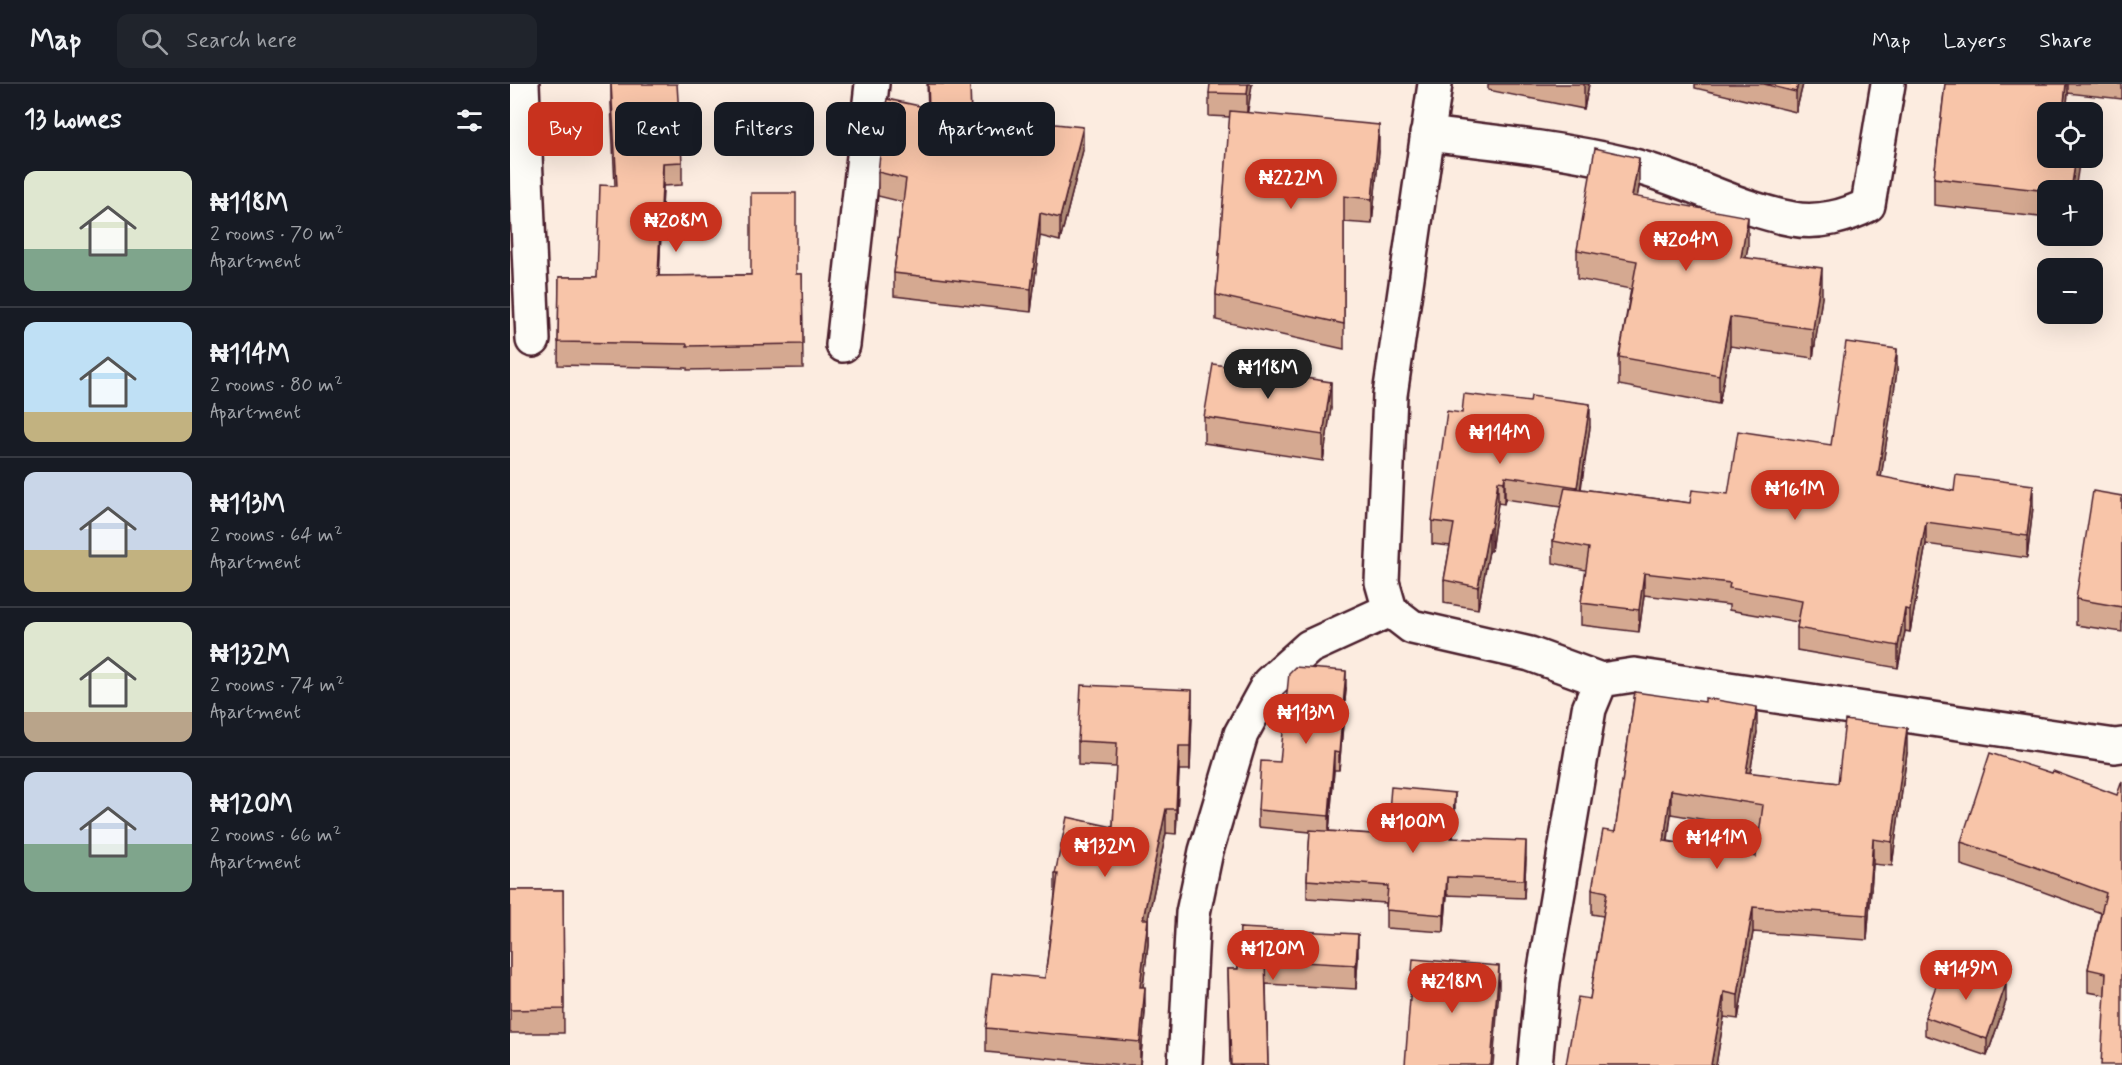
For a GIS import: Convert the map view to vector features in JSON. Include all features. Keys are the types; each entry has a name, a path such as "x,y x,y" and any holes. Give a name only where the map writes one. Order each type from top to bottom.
{"street":[{"path":"522,84 533,340"},
{"path":"843,345 872,84"},
{"path":"1435,84 1390,395 1382,582 1390,610 1412,627 1530,654 1601,680 1634,675 2122,745"},
{"path":"1427,134 1551,150 1631,165 1795,220 1832,218 1851,214 1868,205 1888,84"},
{"path":"1185,1065 1193,913 1206,850 1241,734 1269,683 1309,647 1390,610"},
{"path":"1535,1065 1543,981 1589,709 1601,680"}],"building":[{"path":"611,84 677,84 678,102 615,102 615,152"},
{"path":"928,84 970,84 970,102 929,102"},
{"path":"1210,84 1248,84 1247,94 1209,93"},
{"path":"1764,84 1798,84 1796,92"},
{"path":"1945,84 2066,84 2064,102 2037,102 2037,168 2074,168 2073,180 2037,180 2037,190 1934,178"},
{"path":"906,103 918,106 918,156 1055,156 1055,124 1083,127 1060,218 1040,213 1031,289 894,273 906,179 878,172 880,156 906,156"},
{"path":"1230,111 1379,125 1372,199 1344,196 1344,324 1216,295"},
{"path":"1595,148 1639,158 1632,196 1748,217 1741,257 1822,268 1813,329 1730,317 1719,375 1619,357 1637,261 1577,250"},
{"path":"615,156 682,156 682,162 663,163 658,276 751,275 751,193 796,193 796,274 802,274 803,344 687,346 687,344 558,342 559,277 597,277 600,185 617,186"},
{"path":"1846,342 1897,349 1878,476 1954,491 1956,475 2033,485 2027,536 1926,522 1910,610 1905,609 1898,646 1797,628 1802,601 1729,588 1730,583 1644,573 1639,610 1581,603 1589,548 1553,541 1565,487 1690,503 1692,490 1728,494 1738,431 1831,445"},
{"path":"1213,364 1331,382 1323,435 1204,417"},
{"path":"1464,394 1530,402 1531,396 1590,404 1577,487 1505,476 1504,482 1498,481 1491,528 1489,528 1478,587 1444,580 1454,524 1432,521 1447,411 1462,413"},
{"path":"2093,491 2122,496 2122,607 2076,599"},
{"path":"1295,667 1346,671 1339,753 1334,752 1329,816 1258,810 1261,761 1280,762 1289,673"},
{"path":"1081,685 1192,690 1190,746 1179,746 1176,809 1166,809 1143,919 1148,919 1140,987 1145,987 1140,1042 986,1028 992,973 1045,978 1058,874 1055,874 1067,817 1113,827 1117,743 1078,741"},
{"path":"1635,692 1705,702 1705,698 1757,707 1746,772 1838,783 1845,720 1907,728 1892,842 1873,839 1867,915 1753,907 1738,995 1724,992 1711,1065 1566,1065 1578,997 1590,999 1607,892 1592,889 1603,830 1615,832","holes":["1671,790 1763,805 1756,857 1664,841"]},
{"path":"1990,753 2052,773 2053,771 2117,795 2122,781 2122,1065 2101,1065 2106,973 2088,969 2106,893 1961,842"},
{"path":"1391,787 1455,793 1451,838 1526,841 1524,880 1447,877 1444,915 1386,910 1388,886 1307,880 1310,830 1387,835"},
{"path":"510,890 563,890 564,1009 510,1010"},
{"path":"1240,928 1358,934 1356,965 1265,960 1268,1065 1231,1065 1228,969 1238,969"},
{"path":"1413,959 1499,966 1491,1065 1405,1065"},
{"path":"1944,963 2006,984 1987,1039 1925,1017"}]}
